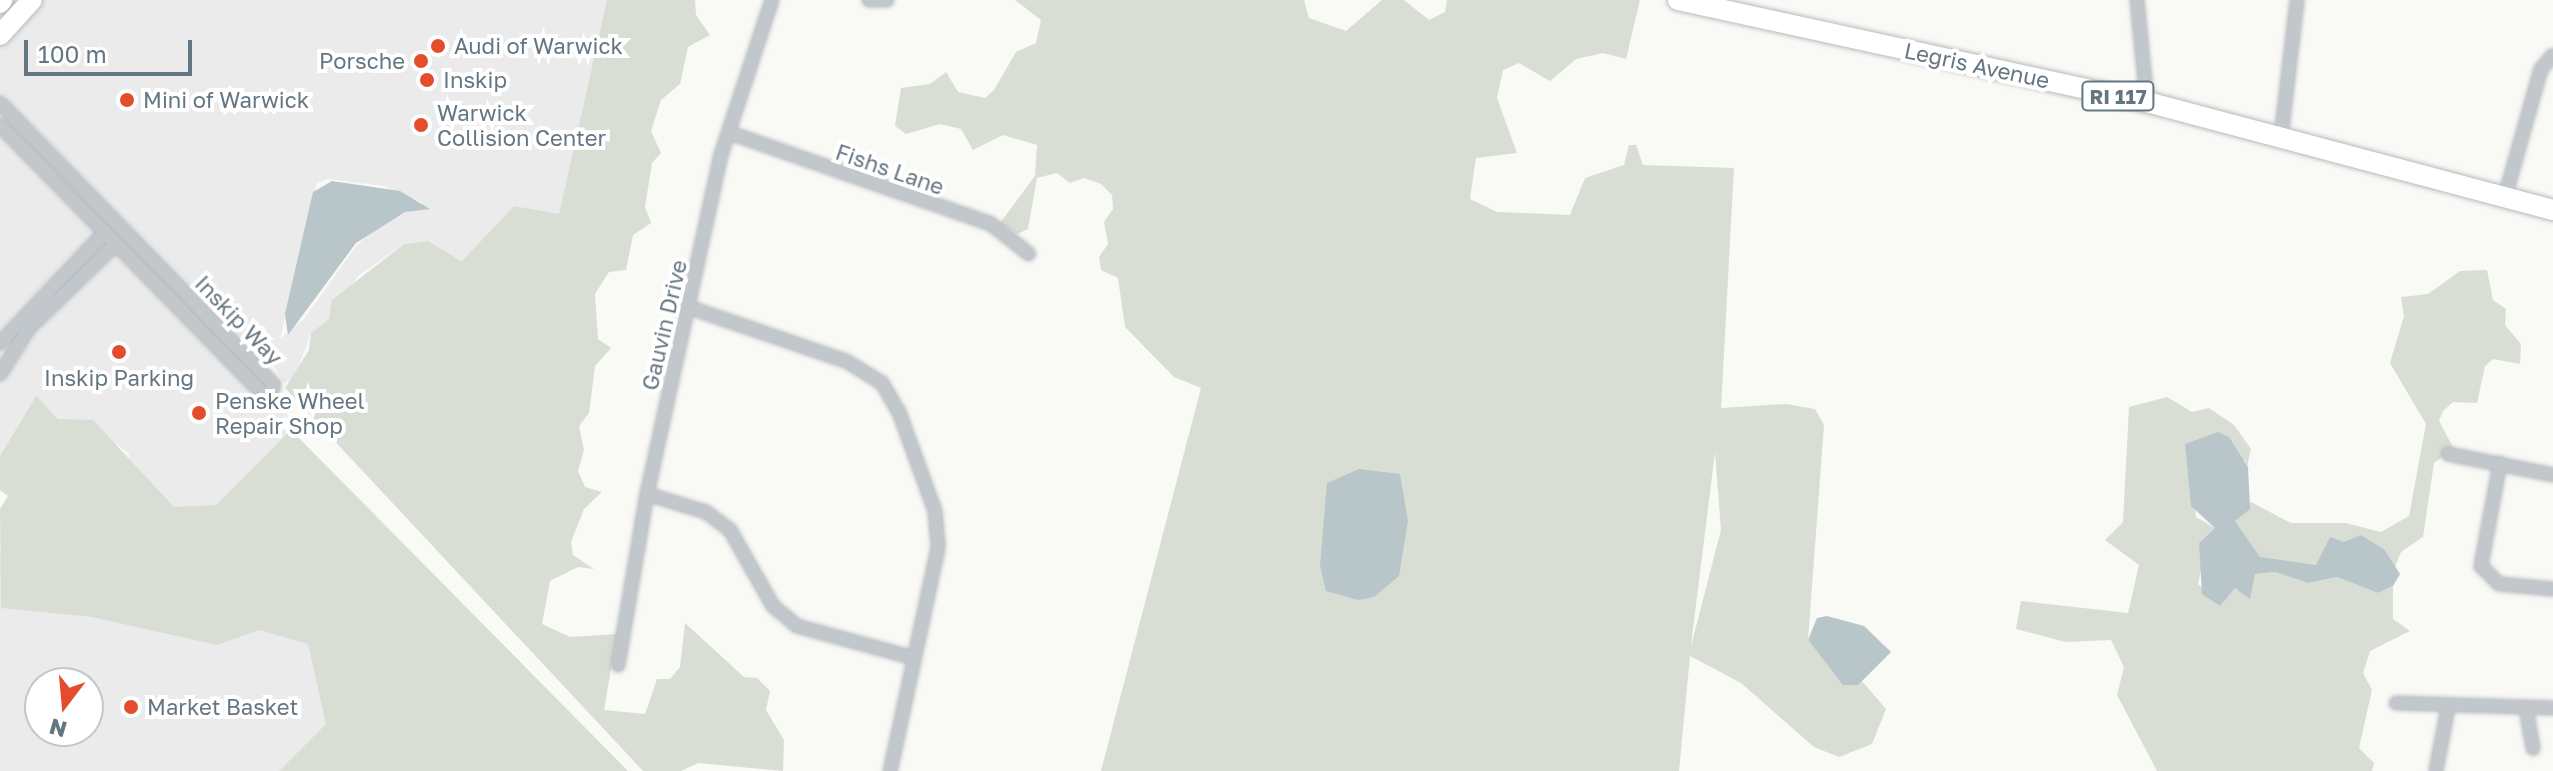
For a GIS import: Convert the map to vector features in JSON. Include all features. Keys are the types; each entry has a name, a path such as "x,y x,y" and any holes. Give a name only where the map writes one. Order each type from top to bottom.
{"main road":[{"path":"0,35 32,0"},
{"name":"Legris Avenue","path":"1678,0 2147,102 2553,210"}],"street":[{"name":"Gauvin Drive","path":"618,665 647,494 688,307 730,133 772,0"},
{"path":"869,0 887,0"},
{"path":"2137,0 2147,102"},
{"path":"2281,137 2297,0"},
{"path":"2505,197 2541,69 2553,55"},
{"name":"Inskip Way","path":"0,103 274,385 271,395 262,393 0,125"},
{"name":"Fishs Lane","path":"730,133 991,224 1029,254"},
{"path":"0,343 105,232"},
{"path":"0,374 29,328 116,244"},
{"path":"688,307 846,361 890,394 926,483 937,532 890,771"},
{"path":"2448,454 2553,475"},
{"path":"2500,463 2481,566 2499,584 2553,589"},
{"path":"647,494 720,521 739,541 773,606 797,626 914,658"},
{"path":"2396,703 2553,708"},
{"path":"2436,771 2448,707"},
{"path":"2526,708 2533,748"}],"shaded area":[{"path":"0,0 607,0 559,215 514,206 463,261 428,241 404,244 359,275 329,319 311,333 295,376 284,383 262,345 241,366 276,395 291,421 290,433 204,519 155,504 130,471 129,454 95,427 0,475","holes":["327,179 384,186 423,203 380,224 356,246 304,319 280,339 317,183"]},
{"path":"607,0 695,0 696,15 710,35 688,47 680,84 661,100 651,131 661,153 652,163 645,207 651,223 633,235 626,270 609,272 595,294 598,339 611,348 595,366 589,413 579,426 584,450 578,471 585,487 602,492 584,509 571,542 573,555 594,569 578,567 550,581 542,624 570,637 617,634 604,710 645,714 657,679 670,679 680,667 685,623 744,677 757,678 770,691 766,710 784,740 783,771 698,763 681,771 643,771 285,388 309,350 311,333 329,319 332,300 404,244 428,241 462,261 514,206 559,214"},
{"path":"1015,0 1304,0 1309,18 1346,31 1382,0 1404,0 1429,20 1445,12 1447,0 1640,0 1626,59 1603,53 1576,59 1550,81 1519,63 1503,70 1497,98 1517,153 1476,158 1470,199 1497,212 1570,215 1585,178 1624,165 1629,145 1636,145 1643,165 1734,168 1721,408 1786,404 1815,409 1824,425 1808,640 1837,677 1862,681 1886,709 1872,744 1839,757 1814,747 1741,683 1690,656 1679,771 1101,771 1201,388 1174,377 1125,327 1118,278 1101,270 1099,257 1108,244 1104,222 1113,209 1112,195 1101,184 1084,178 1070,183 1057,173 1037,178 1028,229 1017,234 1000,223 1035,176 1037,145 1003,135 973,150 961,129 940,124 906,134 895,126 901,88 930,84 946,72 958,92 985,98 994,90 1016,52 1036,43 1041,20","holes":["1715,452 1721,530 1691,646"]},
{"path":"332,181 400,191 430,209 405,212 356,243 288,335 285,314 313,192"},
{"path":"2487,270 2493,300 2506,309 2505,325 2521,344 2520,364 2493,359 2485,366 2477,403 2453,402 2443,411 2439,421 2454,449 2434,463 2423,537 2401,552 2395,567 2384,549 2361,535 2316,565 2260,558 2235,521 2251,502 2291,523 2346,523 2381,532 2409,516 2426,424 2390,363 2404,316 2401,297 2428,294 2460,271"},
{"path":"36,396 58,419 93,420 174,507 216,505 291,430 628,771 279,771 326,724 308,644 259,630 217,645 92,617 1,608 0,509 8,496 0,490 0,456"},
{"path":"2167,397 2192,412 2209,408 2234,425 2251,449 2247,467 2245,460 2191,460 2196,517 2215,528 2199,543 2204,559 2198,584 2220,606 2226,594 2255,574 2275,572 2308,583 2337,577 2378,593 2393,586 2393,619 2410,631 2370,651 2363,673 2372,690 2359,748 2374,763 2372,771 2157,771 2117,695 2124,667 2111,640 2066,642 2016,629 2021,601 2128,613 2139,565 2105,540 2123,522 2129,407"},
{"path":"2218,432 2229,437 2248,467 2250,509 2235,521 2260,557 2316,565 2330,537 2344,542 2361,535 2384,549 2400,574 2393,586 2378,593 2337,577 2308,583 2275,572 2255,574 2250,599 2235,588 2220,606 2202,594 2199,543 2215,528 2191,506 2185,444"},
{"path":"1359,469 1400,474 1408,521 1399,576 1374,597 1358,600 1326,591 1320,566 1327,483"},
{"path":"0,551 319,607 393,771 0,771"},
{"path":"1827,616 1864,626 1891,652 1858,685 1843,685 1808,640 1817,618"}],"place":[{"name":"Audi of Warwick","path":"438,46"},
{"name":"Porsche","path":"421,61"},
{"name":"Inskip","path":"427,80"},
{"name":"Mini of Warwick","path":"127,100"},
{"name":"Warwick Collision Center","path":"421,125"},
{"name":"Inskip Parking","path":"119,352"},
{"name":"Penske Wheel Repair Shop","path":"199,413"},
{"name":"Market Basket","path":"131,707"}]}
